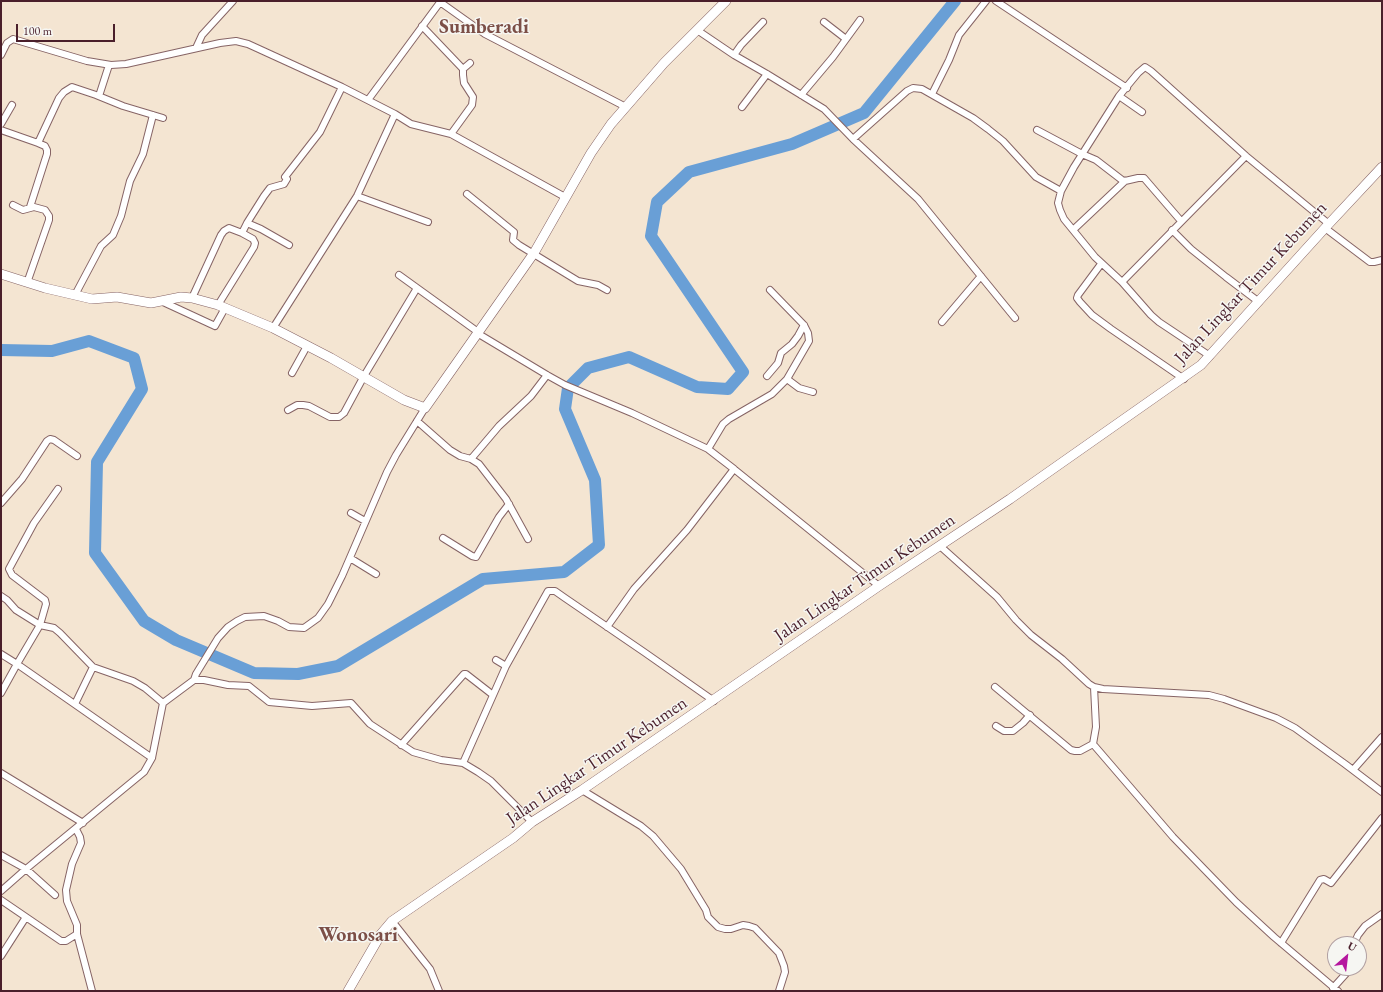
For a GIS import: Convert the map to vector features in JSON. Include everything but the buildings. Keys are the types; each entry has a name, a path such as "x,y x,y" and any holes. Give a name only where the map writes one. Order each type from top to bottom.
{"main road":[{"path":"1,274 27,283 92,299 117,297 145,302 162,301 173,298 192,298 221,306 273,328 364,376 404,400 424,408 534,253 565,197 610,124 624,106 664,63 726,1"},
{"name":"Jalan Lingkar Timur Kebumen","path":"348,991 382,934 392,921 513,838 532,822 714,701 879,586 1017,494 1202,365 1382,167"}],"street":[{"path":"196,48 202,35 233,1"},
{"path":"932,94 949,60 959,35 986,1"},
{"path":"996,1 1126,88"},
{"path":"368,100 441,2 485,34 624,106"},
{"path":"801,95 833,57 860,20"},
{"path":"734,55 740,45 763,22"},
{"path":"824,22 846,39"},
{"path":"422,26 463,70 464,83 473,97 472,105 451,134"},
{"path":"697,30 734,55 768,74 824,109 851,138 918,199 982,276 1014,318"},
{"path":"1,55 7,43 13,39 87,61 109,65 126,64 220,43 236,42 248,44 368,100 412,124 451,134 565,197"},
{"path":"463,70 470,63"},
{"path":"99,96 109,65"},
{"path":"1210,356 1158,322 1122,282 1095,257 1064,219 1058,202 1061,191 1082,154 1120,96 1144,67 1151,71 1246,156 1370,262 1382,260"},
{"path":"742,107 768,74"},
{"path":"38,143 59,98 68,88 72,87 123,106 163,118"},
{"path":"242,233 270,188 284,184 287,179 286,177 320,132 342,88"},
{"path":"851,138 907,92 913,88 918,88 932,94 973,118 1002,141 1036,177 1061,191"},
{"path":"1120,96 1142,112"},
{"path":"1,124 12,105"},
{"path":"273,328 357,196 395,114"},
{"path":"75,295 101,246 113,235 121,216 130,181 143,154 153,115"},
{"path":"1,130 45,146 47,150 30,207"},
{"path":"1037,130 1096,160 1125,181"},
{"path":"1122,282 1246,156"},
{"path":"1073,230 1125,181 1138,178 1144,178 1181,221"},
{"path":"467,194 514,232 513,240 516,243 578,281 598,285 607,290"},
{"path":"357,196 428,222"},
{"path":"12,205 23,210 30,207 45,210 49,216 49,220 27,283"},
{"path":"247,224 261,229 289,244"},
{"path":"162,301 215,326 221,306 254,247 255,243 253,239 229,228 224,231 192,298"},
{"path":"1172,230 1191,249 1259,302"},
{"path":"1101,264 1078,295 1080,302 1092,315 1111,330 1184,379"},
{"path":"399,275 478,332 547,375 565,385 632,413 708,449 879,586"},
{"path":"942,322 982,276"},
{"path":"288,410 297,405 303,405 309,406 330,417 339,417 344,414 364,376 417,288"},
{"path":"708,449 723,424 772,394 787,380 809,341 808,333 804,325 770,290"},
{"path":"768,376 778,363 781,353 792,344 804,325"},
{"path":"292,373 307,346"},
{"path":"471,459 499,426 531,396 547,375"},
{"path":"787,380 799,388 813,392"},
{"path":"1,891 30,873 76,829 140,777 148,768 152,758 163,703 195,677 218,638 228,627 245,617 264,616 289,627 298,629 309,626 318,618 328,604 396,455 424,408"},
{"path":"417,422 450,450 460,456 471,459 478,464 506,499 528,539"},
{"path":"1,504 22,479 50,439 54,440 77,456"},
{"path":"607,627 634,590 687,530 734,469"},
{"path":"1,693 40,626 46,604 45,600 12,575 9,569 34,523 58,489"},
{"path":"443,538 472,556 476,556 509,504"},
{"path":"351,513 365,521"},
{"path":"940,546 996,597 1031,635 1062,659 1094,687 1174,694 1200,694 1224,699 1285,722 1382,792"},
{"path":"350,558 376,574"},
{"path":"463,764 506,666 548,591 557,593 714,701"},
{"path":"1,596 16,610 40,626 54,628 93,668 133,682 145,688 163,703"},
{"path":"1,654 152,758"},
{"path":"496,660 506,666"},
{"path":"75,704 93,668"},
{"path":"401,745 464,674 493,695"},
{"path":"195,677 228,685 252,688 269,702 312,706 351,703 370,724 413,752 427,757 463,764 491,781 532,822"},
{"path":"996,687 1072,750 1080,751 1093,744"},
{"path":"1093,744 1096,727 1094,687"},
{"path":"996,726 1004,731 1013,731 1030,715"},
{"path":"1353,770 1382,737"},
{"path":"1093,744 1173,837 1236,902 1281,943 1336,989 1345,976"},
{"path":"1,773 83,823"},
{"path":"582,790 641,826 653,836 681,869 706,910 708,917 718,927 731,930 743,926 755,928 779,953 784,966 786,972 779,991"},
{"path":"1281,943 1320,880 1324,879 1331,883 1382,818"},
{"path":"76,829 80,837 81,844 72,864 66,890 67,901 77,926 77,934 92,991"},
{"path":"1,855 30,873 56,895"},
{"path":"1,900 63,942 77,934"},
{"path":"1358,936 1365,926 1382,914"},
{"path":"1,956 26,917"},
{"path":"392,921 430,969 439,991"}],"waterway":[{"path":"1,350 52,351 89,341 134,358 142,389 97,462 95,553 144,621 176,640 254,673 298,674 338,666 483,579 564,572 599,545 595,480 565,409 568,388 588,368 629,357 697,387 728,389 743,372 651,236 657,202 689,172 792,144 864,113 955,1"}],"district":[{"name":"Sumberadi","path":"484,28"},
{"name":"Wonosari","path":"358,936"}]}
